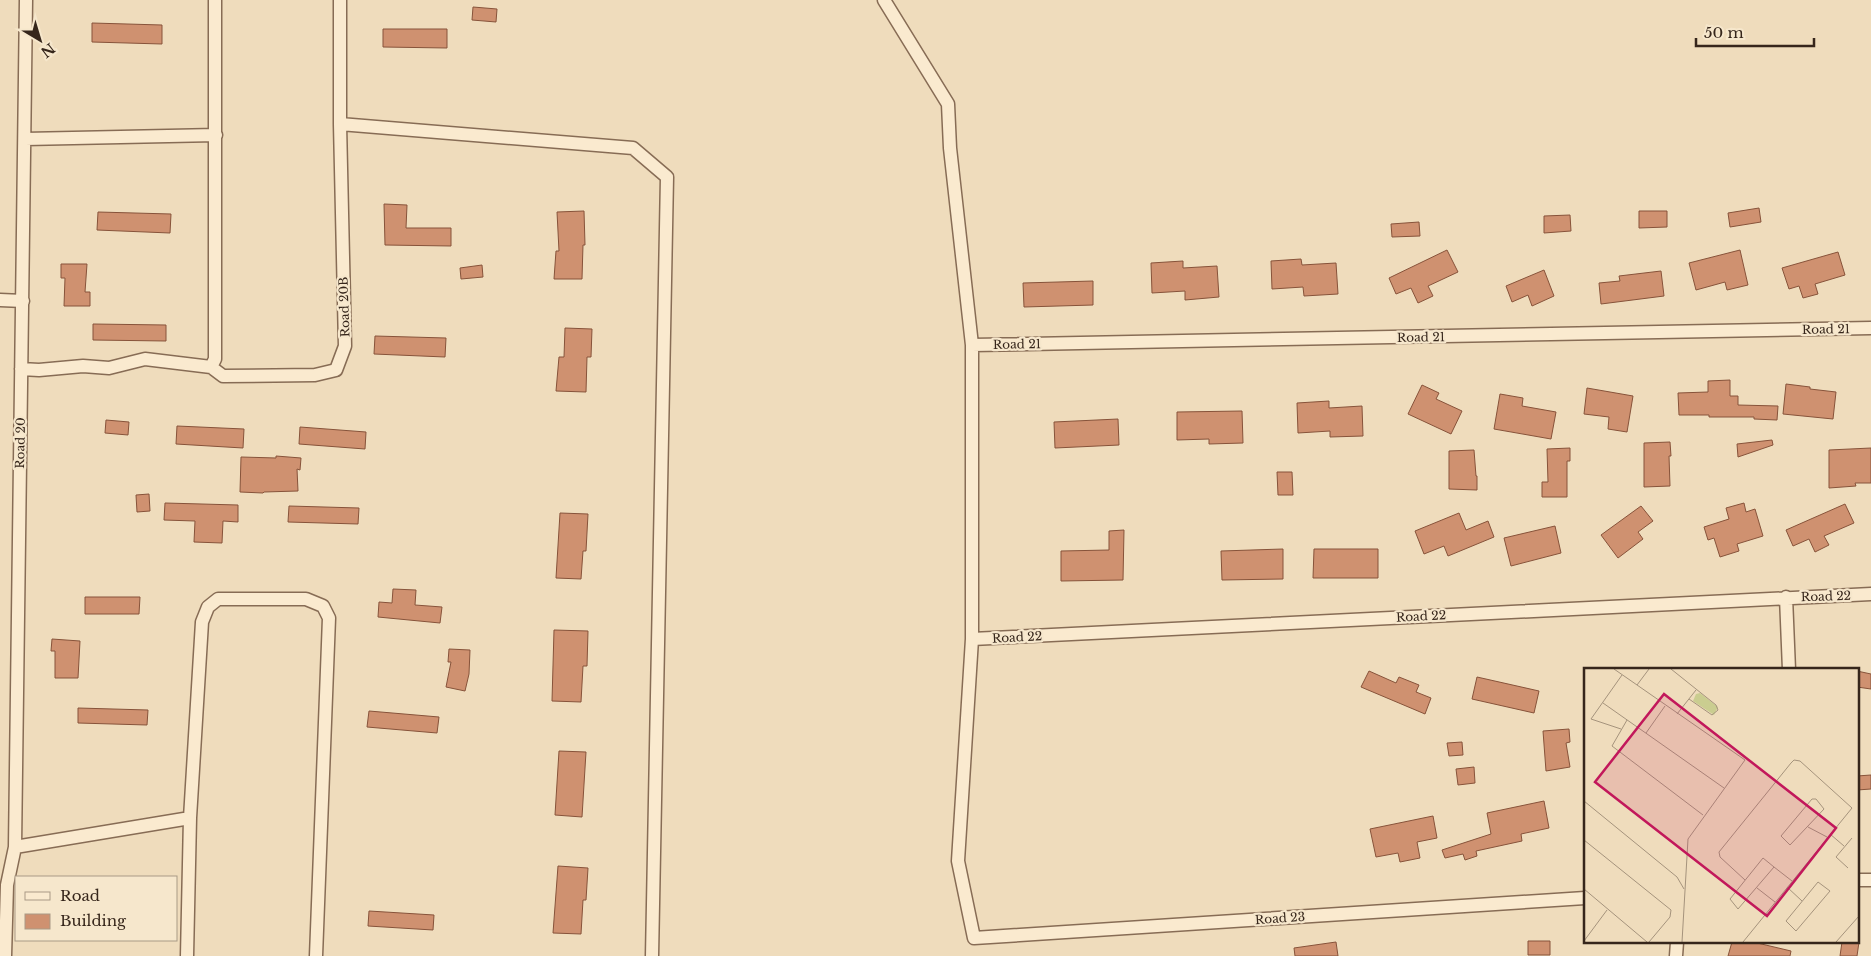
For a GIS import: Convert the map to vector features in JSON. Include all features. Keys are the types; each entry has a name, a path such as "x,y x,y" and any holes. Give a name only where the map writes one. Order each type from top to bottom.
{"street":[{"name":"Road 20","path":"5,956 4,885 14,847 26,0"},
{"path":"22,369 39,370 82,366 108,368 145,359 211,367 215,359 215,0"},
{"name":"Road 20B","path":"211,367 223,376 315,375 336,370 346,346 340,124 340,0"},
{"path":"884,0 948,104 950,148 972,345 972,639"},
{"path":"340,124 633,148 667,177 652,956"},
{"path":"25,139 216,135"},
{"path":"0,300 22,301"},
{"name":"Road 21","path":"972,345 1871,328"},
{"name":"Road 22","path":"972,639 1871,594"},
{"path":"1786,597 1789,668"},
{"path":"187,956 190,818 202,622 208,607 218,599 306,599 323,606 329,618 316,956"},
{"name":"Road 23","path":"972,639 958,861 974,938 1584,898"},
{"path":"14,847 190,818"},
{"path":"1858,880 1871,880"}],"building":[{"path":"473,7 497,9 496,22 472,20"},
{"path":"92,23 162,25 162,44 92,42"},
{"path":"383,29 447,29 447,48 383,47"},
{"path":"384,204 407,205 406,228 451,228 451,246 385,245"},
{"path":"1759,208 1761,222 1730,227 1728,213"},
{"path":"584,211 585,245 583,245 582,279 554,279 556,251 559,251 557,212"},
{"path":"1639,211 1667,211 1667,227 1639,228"},
{"path":"98,212 171,214 170,233 97,230"},
{"path":"1570,215 1571,231 1544,233 1544,216"},
{"path":"1419,222 1420,236 1392,237 1391,224"},
{"path":"1447,250 1458,272 1428,286 1433,296 1418,303 1411,288 1396,294 1389,278"},
{"path":"1740,250 1748,285 1727,290 1725,282 1696,290 1689,263"},
{"path":"1838,252 1845,275 1815,284 1818,294 1803,298 1799,286 1789,289 1782,268"},
{"path":"1301,259 1302,265 1336,263 1338,294 1304,296 1303,287 1272,289 1271,261"},
{"path":"1183,261 1183,268 1217,266 1219,297 1185,300 1185,291 1152,293 1151,263"},
{"path":"61,264 87,264 85,292 90,292 90,306 64,306 65,278 61,278"},
{"path":"482,265 483,277 461,279 460,268"},
{"path":"1544,270 1554,296 1532,306 1528,295 1512,302 1506,286"},
{"path":"1661,271 1664,296 1601,304 1599,283 1620,281 1619,276"},
{"path":"1093,281 1093,305 1024,307 1023,283"},
{"path":"93,324 166,325 166,341 93,340"},
{"path":"565,328 592,329 591,357 587,357 586,392 556,391 559,357 564,357"},
{"path":"375,336 446,338 445,357 374,354"},
{"path":"1730,380 1730,396 1738,396 1738,405 1778,406 1777,420 1754,419 1754,417 1679,415 1678,393 1708,392 1708,381"},
{"path":"1786,384 1836,392 1833,419 1783,414"},
{"path":"1422,385 1439,393 1436,399 1462,411 1451,434 1408,414"},
{"path":"1587,388 1633,396 1627,432 1608,429 1609,417 1584,414"},
{"path":"1500,394 1523,398 1522,406 1556,412 1551,439 1494,429"},
{"path":"1329,401 1329,408 1362,406 1363,436 1330,437 1330,431 1298,433 1297,403"},
{"path":"1242,411 1243,443 1209,444 1209,439 1177,440 1177,412"},
{"path":"1118,419 1119,445 1055,448 1054,422"},
{"path":"106,420 129,422 128,435 105,433"},
{"path":"177,426 244,429 243,448 176,444"},
{"path":"300,427 366,432 365,449 299,444"},
{"path":"1772,440 1773,445 1738,457 1737,444"},
{"path":"1670,442 1670,486 1644,487 1644,443"},
{"path":"1570,448 1570,461 1567,461 1567,497 1542,497 1542,482 1548,482 1547,449"},
{"path":"1871,448 1871,483 1855,483 1856,486 1829,488 1829,450"},
{"path":"1474,450 1477,490 1449,489 1449,451"},
{"path":"276,456 301,458 300,470 297,469 298,491 240,492 241,457 276,458"},
{"path":"1277,472 1292,472 1293,495 1278,495"},
{"path":"149,494 150,511 137,512 136,495"},
{"path":"165,503 238,505 238,522 223,521 222,543 194,542 195,521 164,520"},
{"path":"1744,503 1746,512 1755,509 1763,536 1737,544 1739,551 1720,557 1714,538 1708,540 1704,527 1729,519 1726,508"},
{"path":"1845,504 1854,523 1824,536 1829,545 1815,552 1809,539 1793,546 1786,530"},
{"path":"289,506 359,508 358,524 288,522"},
{"path":"1641,506 1653,521 1638,532 1643,539 1618,558 1601,535"},
{"path":"560,513 588,514 586,551 583,551 581,579 556,578"},
{"path":"1459,513 1466,530 1488,521 1494,537 1448,556 1444,546 1424,554 1415,531"},
{"path":"1555,526 1561,553 1511,566 1504,538"},
{"path":"1124,530 1123,580 1061,581 1061,551 1109,550 1109,531"},
{"path":"1283,549 1283,579 1222,580 1221,551"},
{"path":"1314,549 1378,549 1378,578 1313,578"},
{"path":"393,589 416,590 415,605 442,607 440,623 378,617 379,602 392,603"},
{"path":"85,597 140,597 139,614 85,614"},
{"path":"554,630 588,631 587,666 583,666 581,702 552,701"},
{"path":"52,639 80,641 78,678 55,678 55,651 51,651"},
{"path":"449,649 470,650 469,674 465,691 446,687 451,662 448,662"},
{"path":"1369,671 1396,683 1399,677 1419,685 1416,692 1431,698 1425,714 1361,687"},
{"path":"1858,671 1871,674 1871,689 1858,687"},
{"path":"1477,677 1539,691 1534,713 1472,699"},
{"path":"78,708 148,710 147,725 78,723"},
{"path":"369,711 439,717 437,733 367,727"},
{"path":"1569,729 1570,742 1566,743 1570,767 1546,771 1543,731"},
{"path":"1462,742 1463,755 1449,756 1447,743"},
{"path":"559,751 586,752 582,817 555,815"},
{"path":"1474,767 1475,783 1458,785 1456,769"},
{"path":"1871,775 1871,789 1858,790 1858,776"},
{"path":"1544,801 1549,828 1521,834 1522,841 1476,851 1477,856 1465,860 1463,854 1445,858 1442,850 1491,834 1487,813"},
{"path":"1433,816 1437,838 1417,842 1420,858 1400,862 1398,853 1376,857 1370,829"},
{"path":"558,866 588,868 586,900 583,900 581,934 553,933"},
{"path":"369,911 434,915 433,930 368,926"},
{"path":"1528,941 1550,941 1550,955 1528,955"},
{"path":"1336,942 1338,956 1295,956 1294,948"},
{"path":"1859,942 1857,956 1840,956 1842,944 1858,944"},
{"path":"1731,944 1761,944 1791,951 1790,956 1728,956"}]}
